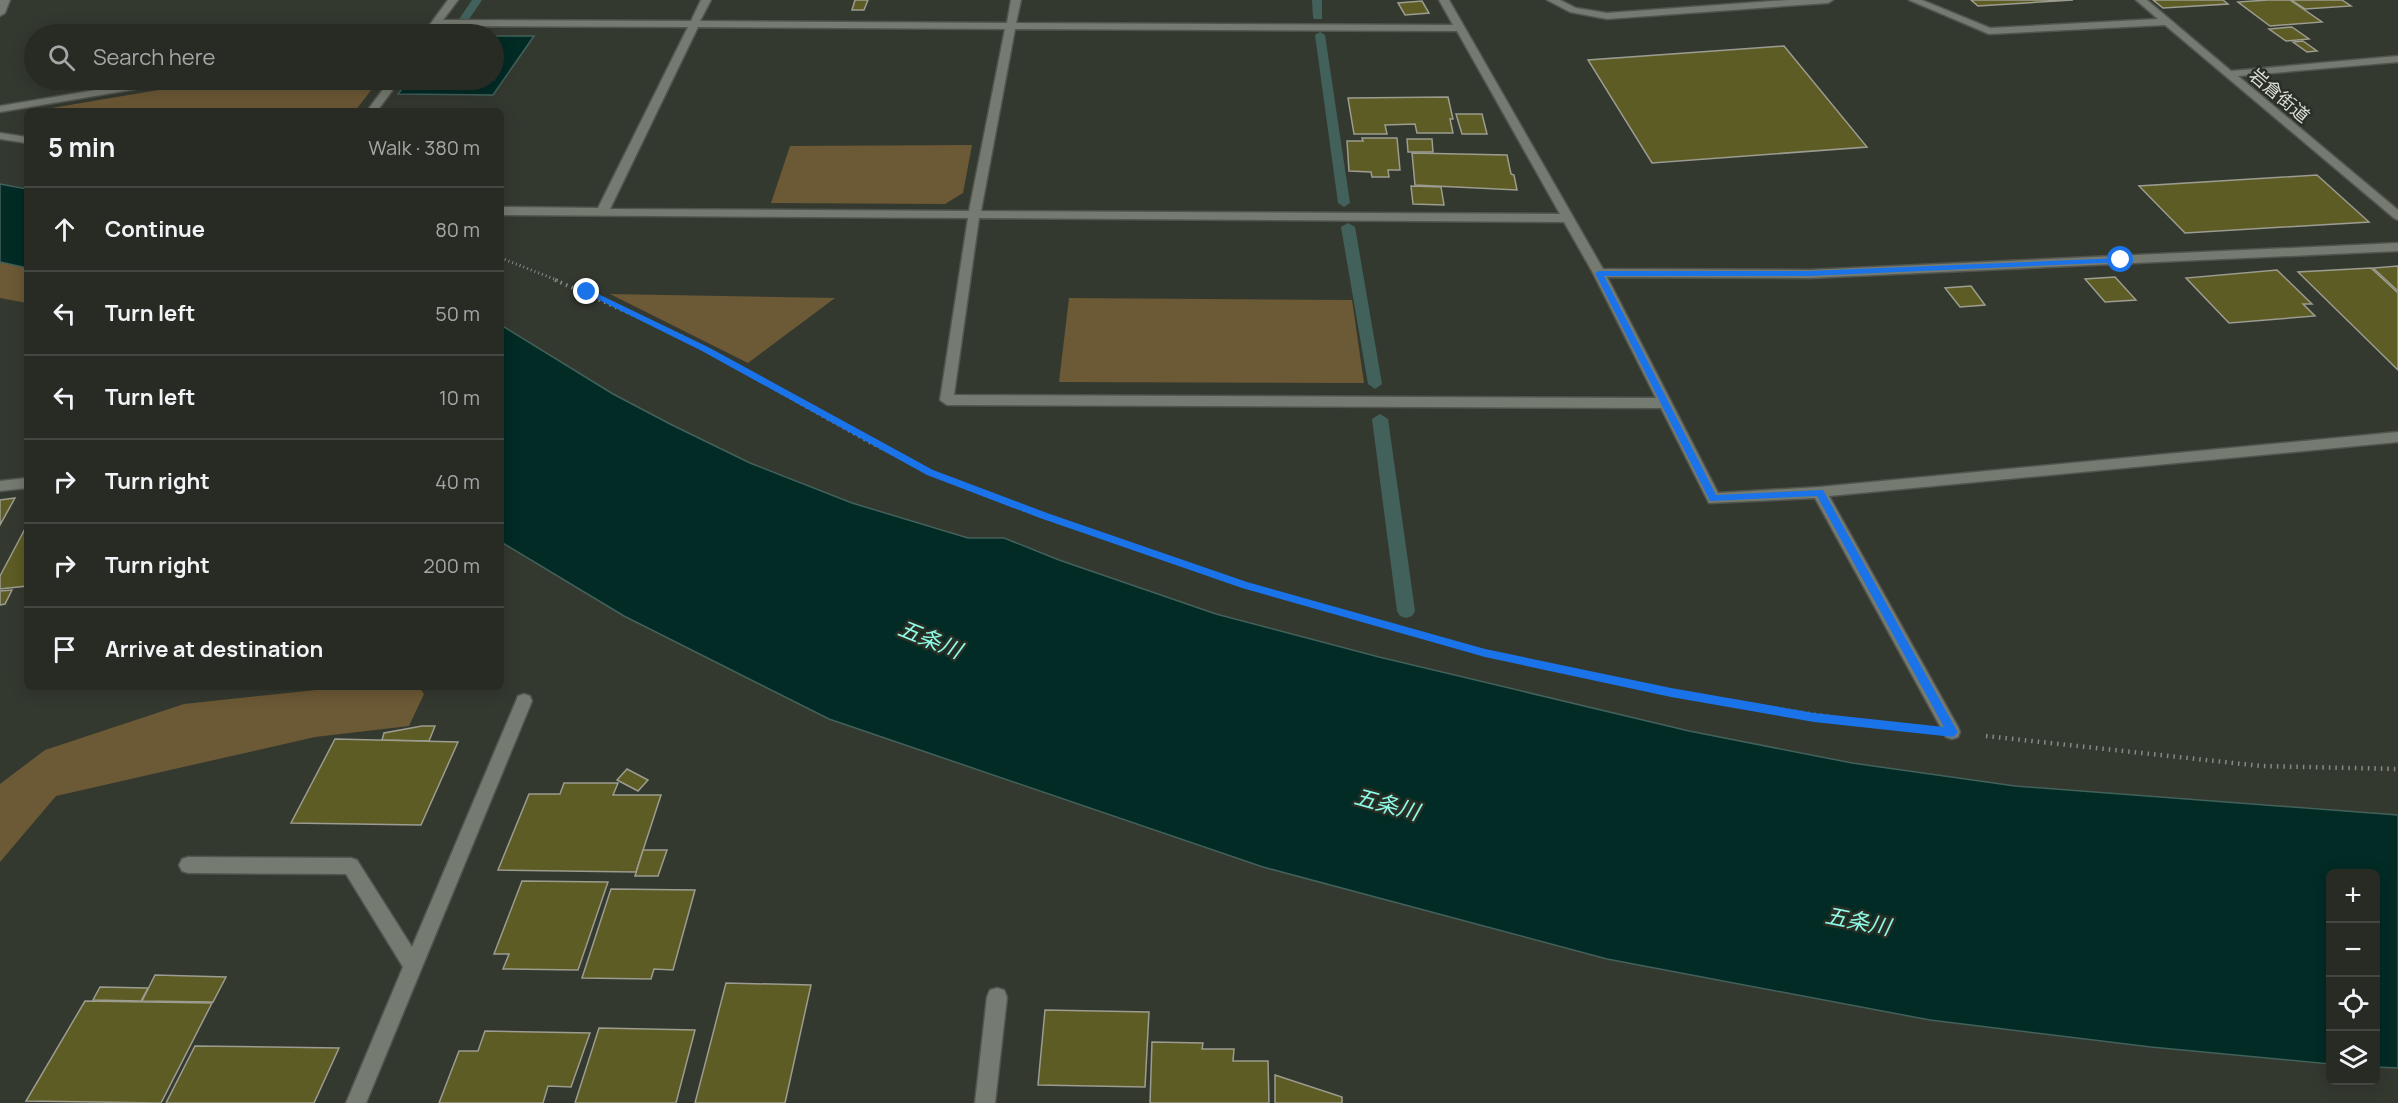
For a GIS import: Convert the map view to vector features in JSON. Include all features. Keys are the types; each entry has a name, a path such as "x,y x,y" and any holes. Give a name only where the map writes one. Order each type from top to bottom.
{"street":[{"path":"0,13 5,0"},
{"path":"437,23 453,0"},
{"path":"602,212 706,0"},
{"path":"1016,0 974,215 947,400 1667,403"},
{"path":"1443,0 1599,273 1714,499 1819,492 2398,437"},
{"path":"1552,0 1573,10 1606,16 1828,0"},
{"path":"1914,0 1989,31 2167,22"},
{"name":"岩倉街道","path":"2141,0 2398,216"},
{"path":"437,23 1458,28"},
{"path":"2229,74 2398,59"},
{"path":"0,109 112,90"},
{"path":"374,108 388,90"},
{"path":"0,136 24,140"},
{"path":"504,211 1566,218"},
{"path":"1599,273 1809,274 2398,247"},
{"path":"0,486 24,483"},
{"path":"1819,492 1953,732"},
{"path":"356,1103 524,701"},
{"path":"188,865 351,866 413,966"},
{"path":"985,1103 997,996"}],"path":[{"path":"504,259 587,292 705,349 930,472 1044,516 1246,585 1485,653 1671,692 1814,718 2261,766 2398,769"}],"shaded area":[{"path":"158,90 371,90 357,108 52,108"},
{"path":"972,145 963,193 945,204 771,203 790,146"},
{"path":"0,262 24,267 24,302 0,298"},
{"path":"610,294 835,298 748,363"},
{"path":"1069,298 1352,300 1364,383 1059,382"},
{"path":"316,690 421,690 424,694 409,726 315,737 56,796 0,862 0,784 45,750 184,704"}],"water":[{"path":"504,36 534,36 504,79"},
{"path":"401,90 496,90 493,95 398,94"},
{"path":"0,184 24,188 24,267 0,262"},
{"name":"五条川","path":"504,327 613,394 672,425 750,463 852,503 968,538 1004,538 1059,560 1216,614 1379,657 1689,731 1852,763 2015,786 2398,815 2398,1068 2380,1067 2380,869 2326,869 2326,1064 2151,1047 1930,1020 1607,959 1263,867 829,719 624,616 504,544"}],"building":[{"path":"855,0 868,0 864,10 852,10"},
{"path":"1971,0 2073,0 1978,6"},
{"path":"2153,0 2223,0 2228,4 2163,8"},
{"path":"2290,0 2322,22 2270,26 2238,2"},
{"path":"2291,0 2342,0 2351,6 2305,9"},
{"path":"1422,1 1429,13 1405,15 1398,3"},
{"path":"2292,27 2309,39 2286,41 2269,29"},
{"path":"2303,41 2317,51 2307,52 2293,42"},
{"path":"1784,46 1867,147 1652,163 1588,60"},
{"path":"1448,97 1453,119 1450,119 1453,133 1417,133 1415,124 1385,125 1387,134 1354,134 1348,98"},
{"path":"1456,114 1482,114 1487,134 1462,134"},
{"path":"1362,138 1397,138 1400,170 1388,170 1389,177 1372,177 1371,172 1349,171 1347,141 1363,141"},
{"path":"1407,139 1432,139 1433,152 1408,152"},
{"path":"1412,153 1507,155 1517,190 1415,185"},
{"path":"2317,175 2369,222 2185,233 2139,186"},
{"path":"1411,186 1441,187 1444,205 1413,204"},
{"path":"2398,266 2398,291 2373,268"},
{"path":"2371,268 2398,293 2398,370 2298,272"},
{"path":"2277,270 2312,304 2303,304 2315,316 2229,323 2186,278"},
{"path":"2115,277 2136,300 2105,302 2085,279"},
{"path":"1971,286 1985,305 1960,307 1945,288"},
{"path":"15,498 0,525 0,500"},
{"path":"24,531 24,586 0,589 0,576"},
{"path":"12,590 5,604 0,605 0,591"},
{"path":"435,726 429,741 382,740 384,733"},
{"path":"335,739 458,742 421,825 291,823"},
{"path":"627,769 648,780 638,791 617,780"},
{"path":"564,783 618,783 613,795 661,795 636,872 498,870 529,794 560,794"},
{"path":"643,850 667,850 658,876 635,876"},
{"path":"522,881 608,882 578,970 503,969 509,954 494,954"},
{"path":"611,889 695,890 673,970 654,969 651,979 582,978"},
{"path":"155,975 226,977 213,1002 142,1001"},
{"path":"726,983 811,985 785,1103 695,1103"},
{"path":"100,987 148,988 141,1001 93,1000"},
{"path":"85,1001 212,1003 161,1103 26,1101"},
{"path":"1045,1010 1149,1012 1145,1087 1038,1085"},
{"path":"599,1028 695,1030 676,1103 575,1103"},
{"path":"485,1031 590,1033 571,1087 548,1086 543,1103 439,1103 459,1051 478,1051"},
{"path":"1152,1042 1203,1043 1202,1049 1234,1049 1233,1061 1268,1061 1269,1103 1150,1103"},
{"path":"195,1046 339,1048 314,1103 166,1103"},
{"path":"1275,1075 1342,1097 1342,1103 1275,1103"}],"waterway":[{"path":"461,24 477,0"},
{"path":"1317,0 1318,17"},
{"path":"1320,35 1344,203"},
{"path":"1348,227 1375,384"},
{"path":"1380,419 1406,611"}],"route":[{"path":"587,292 705,349 930,472 1044,516 1246,585 1485,653 1671,692 1814,718 1953,732 1819,492 1714,499 1599,273 1809,274 2121,260"}]}
